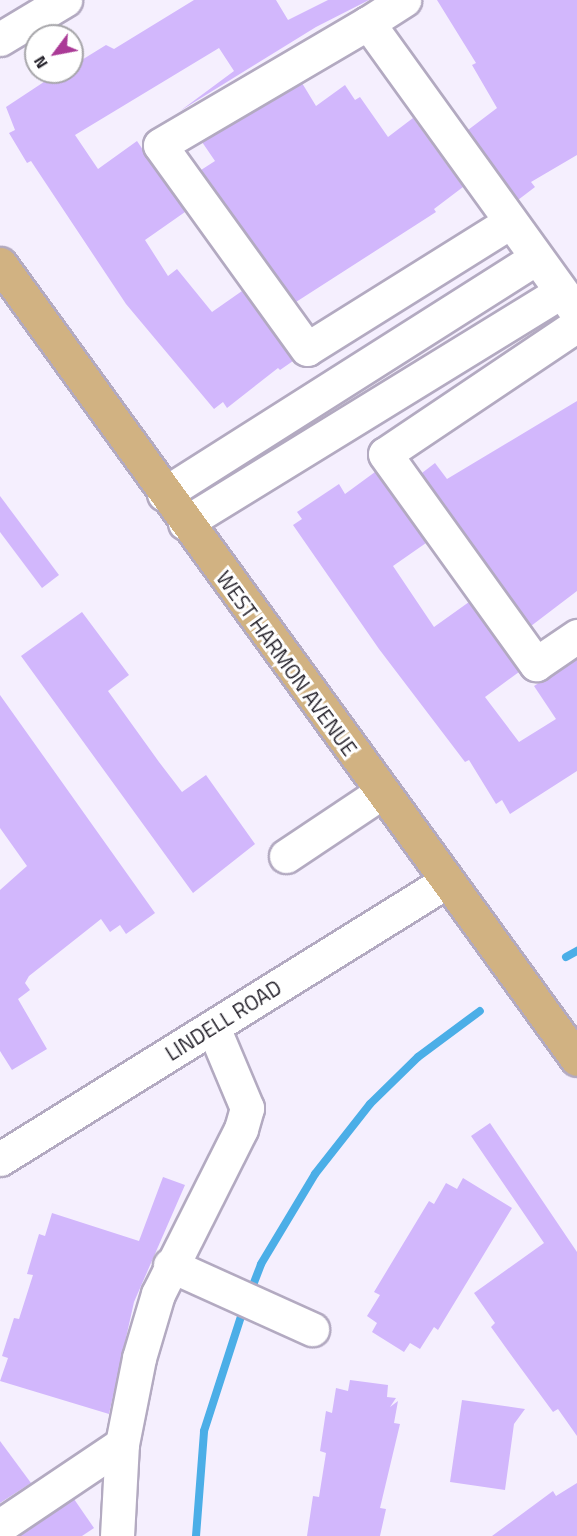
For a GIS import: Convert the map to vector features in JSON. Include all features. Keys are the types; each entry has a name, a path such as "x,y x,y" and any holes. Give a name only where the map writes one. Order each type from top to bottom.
{"main road":[{"name":"WEST HARMON AVENUE","path":"0,264 185,524 577,1059"}],"street":[{"path":"404,0 160,145 307,349 510,222"},
{"path":"0,39 57,2"},
{"path":"185,524 333,431 569,303 368,23"},
{"path":"164,494 536,258"},
{"path":"577,325 385,454 536,664 577,636"},
{"path":"312,400 333,431"},
{"path":"285,856 382,792"},
{"name":"LINDELL ROAD","path":"0,1160 447,881"},
{"path":"117,1536 122,1444 139,1358 170,1265 239,1133 247,1108 243,1091 213,1027"},
{"path":"170,1265 212,1286 312,1329"},
{"path":"0,1526 122,1444"}],"building":[{"path":"194,0 276,0 288,20 328,0 369,0 316,27 180,111 234,71 219,48 75,135 98,169 137,141 185,212 145,240 168,276 177,269 212,312 242,291 293,361 280,370 278,368 227,408 223,402 214,409 126,304 31,161 27,163 9,133 15,130 6,107 41,84 84,84 84,59 106,45 114,49"},
{"path":"437,0 577,0 577,155 531,182 535,187 518,200 468,130 497,108 472,65 476,63"},
{"path":"302,83 316,106 345,85 355,100 360,97 388,137 413,118 463,187 434,209 436,212 296,302 201,170 215,161 202,142"},
{"path":"577,401 577,591 531,626 422,473 435,463 447,479"},
{"path":"375,472 426,543 393,566 434,627 469,602 519,672 485,697 519,742 556,719 534,686 577,659 577,771 510,814 502,800 496,804 469,760 465,762 379,649 293,525 302,519 297,512 339,484 345,494"},
{"path":"0,496 59,575 42,588 0,532"},
{"path":"82,612 129,675 108,691 159,762 182,792 206,775 255,844 193,893 21,656"},
{"path":"0,695 155,913 126,934 120,925 110,932 101,919 29,976 25,983 30,990 18,999 47,1049 12,1070 0,1051 0,890 27,866 0,828"},
{"path":"490,1123 577,1252 577,1436 558,1409 553,1412 514,1359 491,1327 495,1323 474,1293 544,1243 471,1136"},
{"path":"163,1177 185,1185 134,1302 109,1414 0,1381 8,1358 2,1356 14,1318 19,1319 33,1275 27,1274 39,1234 45,1236 52,1213 139,1241"},
{"path":"463,1178 512,1208 438,1330 434,1327 420,1349 410,1343 404,1352 372,1332 377,1323 367,1316 380,1295 374,1292 429,1201 434,1204 446,1183 457,1189"},
{"path":"350,1380 388,1385 387,1397 396,1398 390,1407 398,1401 394,1423 400,1424 380,1508 386,1509 380,1536 307,1536 313,1496 319,1497 326,1453 320,1451 326,1411 332,1413 336,1388 348,1391"},
{"path":"462,1400 525,1409 514,1424 505,1490 450,1482"},
{"path":"0,1441 31,1483 0,1503"},
{"path":"577,1483 577,1536 492,1536 553,1491 556,1496"},
{"path":"74,1499 94,1528 82,1536 19,1536"}],"waterway":[{"path":"566,957 577,951"},
{"path":"250,1293 261,1264 315,1174 370,1104 418,1057 480,1011"},
{"path":"196,1536 204,1431 244,1307"}]}
